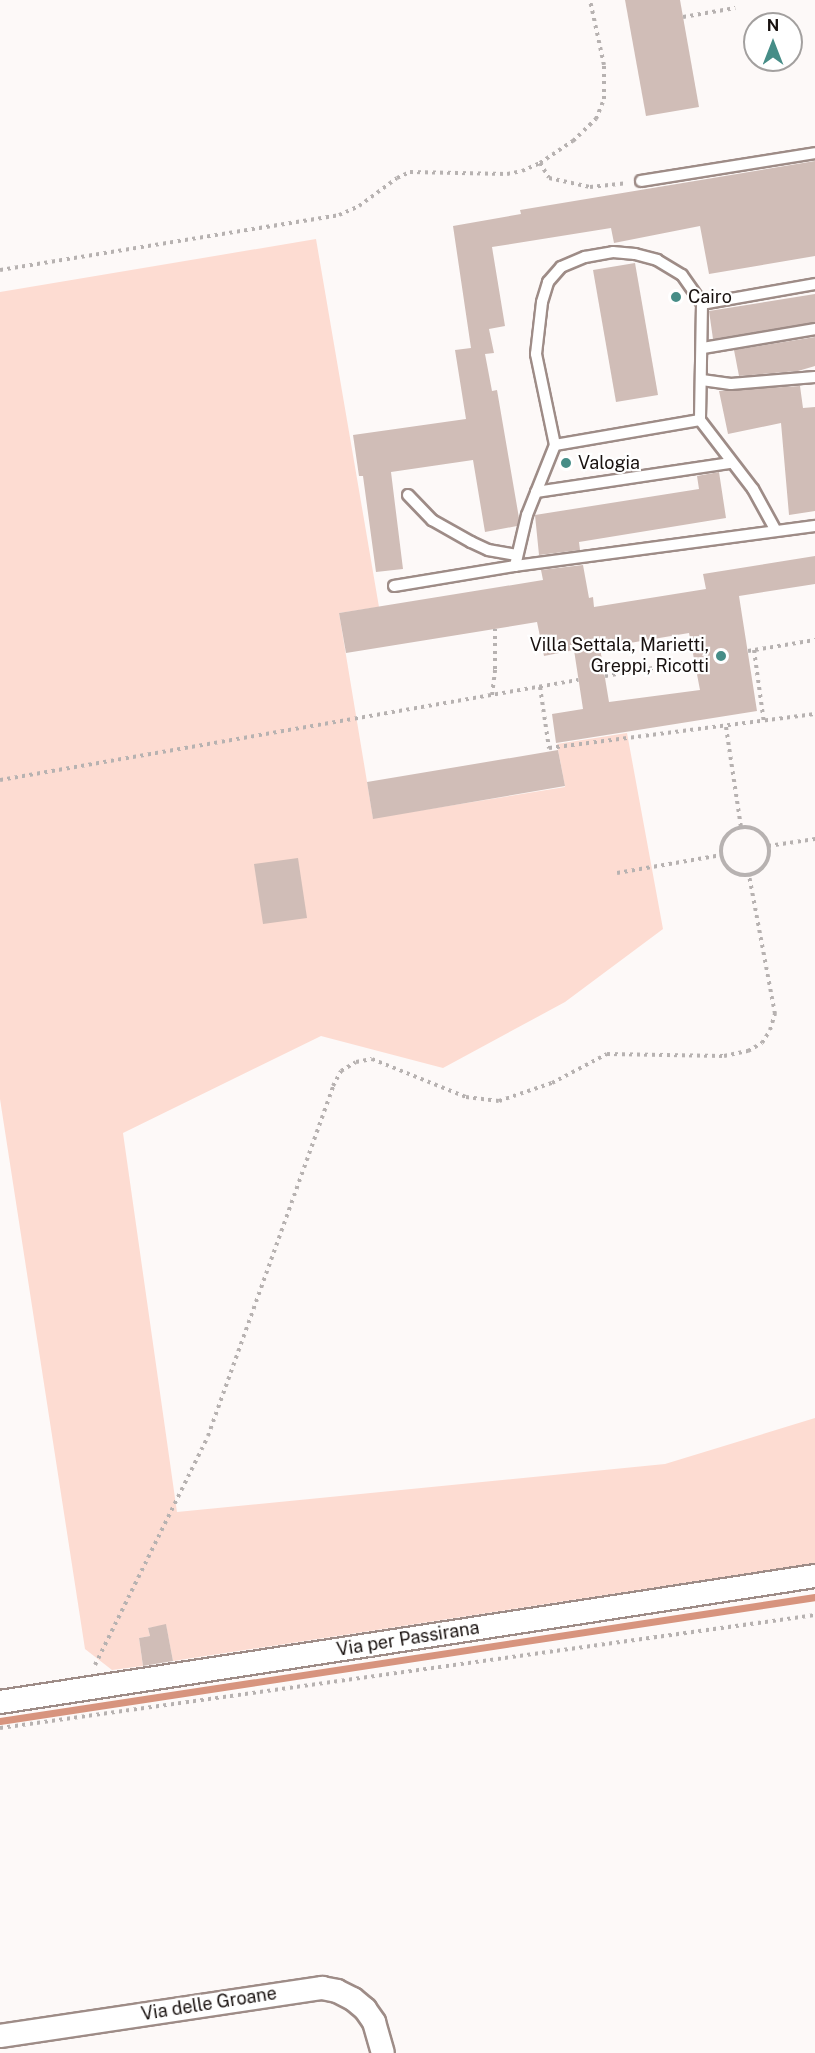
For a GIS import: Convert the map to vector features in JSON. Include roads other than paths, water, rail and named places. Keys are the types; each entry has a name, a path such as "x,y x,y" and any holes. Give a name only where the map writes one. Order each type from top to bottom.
{"street":[{"name":"Via per Passirana","path":"0,1702 815,1576"},
{"name":"Via delle Groane","path":"0,2036 322,1988 337,1991 353,1999 364,2009 374,2022 383,2053"}],"lane":[{"path":"641,181 815,153"},
{"path":"516,560 537,492 555,445 536,354 542,302 548,282 561,267 595,255 614,252 635,254 657,260 682,275 702,304 700,420 753,489 775,529"},
{"path":"702,304 815,284"},
{"path":"703,348 815,329"},
{"path":"702,380 731,384 815,377"},
{"path":"555,445 700,420"},
{"path":"537,492 731,463"},
{"path":"408,495 432,520 471,542 516,560"},
{"path":"394,586 516,560 815,526"}],"waterway":[{"path":"0,1721 815,1597"}],"place":[{"name":"Cairo","path":"676,297"},
{"name":"Valogia","path":"566,463"},
{"name":"Villa Settala, Marietti, Greppi, Ricotti","path":"721,656"}]}
